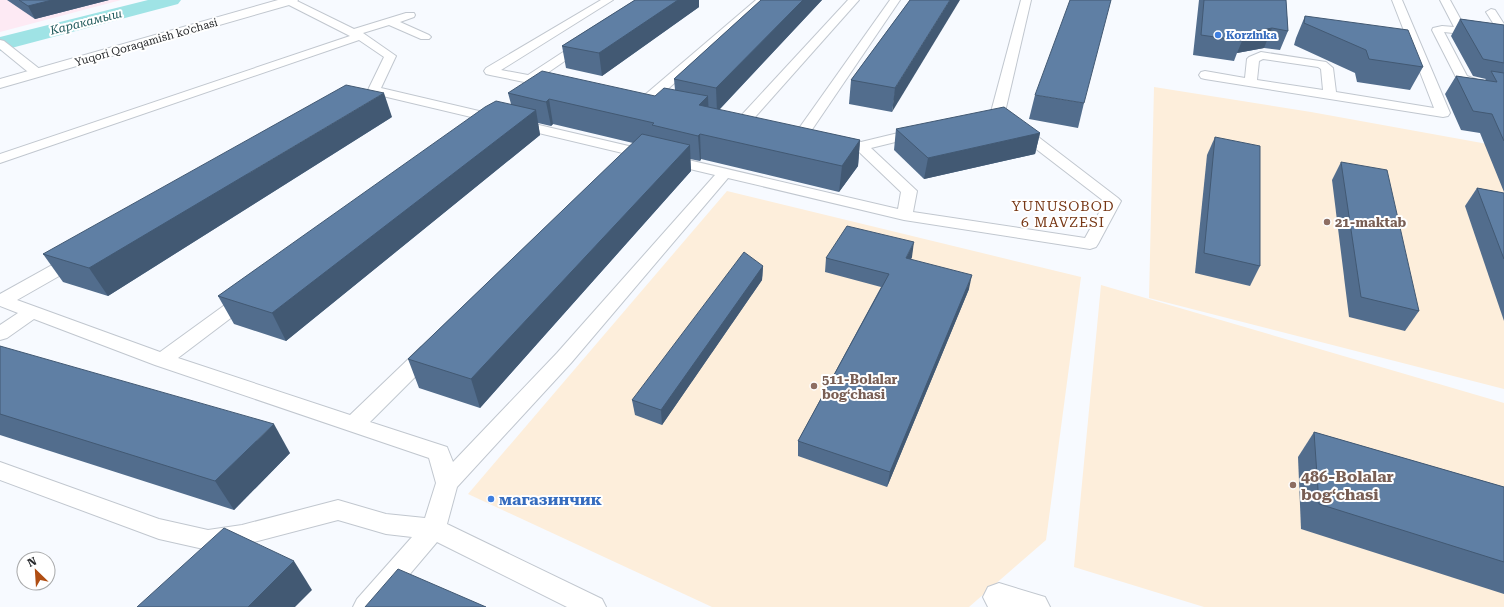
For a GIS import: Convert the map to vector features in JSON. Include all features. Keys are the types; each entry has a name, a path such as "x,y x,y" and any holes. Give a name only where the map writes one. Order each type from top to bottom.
{"street":[{"name":"Yuqori Qoraqamish ko'chasi","path":"0,84 290,0"},
{"path":"998,602 1034,607"}],"lane":[{"path":"290,0 356,35 390,56 374,90 360,98"},
{"path":"568,87 490,71 608,0"},
{"path":"645,102 762,0"},
{"path":"743,122 854,0"},
{"path":"802,134 895,0"},
{"path":"998,112 1026,0"},
{"path":"1205,75 1443,113 1397,0"},
{"path":"1445,0 1462,31"},
{"path":"1491,12 1504,32"},
{"path":"0,159 356,35 389,21 410,15"},
{"path":"389,21 425,37"},
{"path":"1476,33 1442,29 1437,30 1462,78 1474,84 1504,88"},
{"path":"530,79 595,35"},
{"path":"1490,36 1504,38"},
{"path":"0,43 37,73"},
{"path":"1251,82 1253,60 1261,55 1280,57 1322,64 1327,68 1330,94"},
{"path":"374,90 483,123 631,158 724,173 904,215 1090,244 1113,201 998,112"},
{"path":"630,99 660,105"},
{"path":"982,116 998,112"},
{"path":"728,119 757,125"},
{"path":"787,131 860,146 929,129"},
{"path":"860,146 909,191 904,215"},
{"path":"366,607 434,529 447,484 564,358 724,173"},
{"path":"1,300 91,250"},
{"path":"162,360 258,289"},
{"path":"1,300 32,313 162,360 439,452 447,484"},
{"path":"0,334 32,313"},
{"path":"353,424 438,343"},
{"path":"0,471 159,529 208,540 242,535 338,510 386,524 434,529 593,607"}],"shaded area":[{"path":"0,0 121,0 0,32"},
{"name":"21-maktab","path":"1154,87 1311,112 1504,147 1504,389 1149,298"},
{"name":"511-Bolalar bogʻchasi","path":"727,191 1081,277 1046,540 969,607 712,607 468,494"},
{"name":"486-Bolalar bogʻchasi","path":"1101,285 1504,403 1504,607 1204,607 1074,567"}],"building":[{"path":"19,0 52,0 28,6"},
{"path":"635,0 678,0 599,53 562,46"},
{"path":"761,0 803,0 716,88 674,79"},
{"path":"910,0 950,0 895,88 851,80"},
{"path":"1070,0 1111,0 1084,103 1035,95"},
{"path":"1204,0 1286,0 1288,31 1272,28 1242,34 1242,41 1201,35"},
{"path":"1305,16 1408,30 1423,67 1369,59 1366,50 1304,23"},
{"path":"1460,19 1504,25 1504,63 1483,59"},
{"path":"542,71 655,96 664,88 708,96 699,105 860,140 842,166 700,134 698,136 652,125 654,123 549,99 546,102 508,93"},
{"path":"1491,71 1504,73 1504,141 1492,114 1473,111 1456,76 1497,82"},
{"path":"346,85 384,93 89,268 43,254"},
{"path":"496,101 536,110 272,313 218,296 485,107"},
{"path":"1004,107 1040,133 928,158 896,129"},
{"path":"642,134 690,145 471,379 408,359"},
{"path":"1215,137 1260,146 1260,266 1204,253"},
{"path":"1341,162 1387,170 1419,311 1361,297"},
{"path":"1477,188 1504,193 1504,259"},
{"path":"847,226 914,242 906,258 972,275 890,472 798,441 889,274 826,258"},
{"path":"744,252 763,266 661,410 632,400"},
{"path":"0,346 274,424 215,481 0,414"},
{"path":"1314,432 1504,487 1504,562 1319,504"},
{"path":"224,528 294,561 248,607 137,607"},
{"path":"398,569 486,607 365,607"}],"waterway":[{"name":"Каракамыш","path":"0,44 171,0"}],"place":[{"name":"Korzinka","path":"1218,35"},
{"name":"21-maktab","path":"1327,222"},
{"name":"511-Bolalar bogʻchasi","path":"814,386"},
{"name":"486-Bolalar bogʻchasi","path":"1293,485"},
{"name":"магазинчик","path":"491,499"}],"district":[{"name":"YUNUSOBOD 6 MAVZESI","path":"1063,214"}]}
